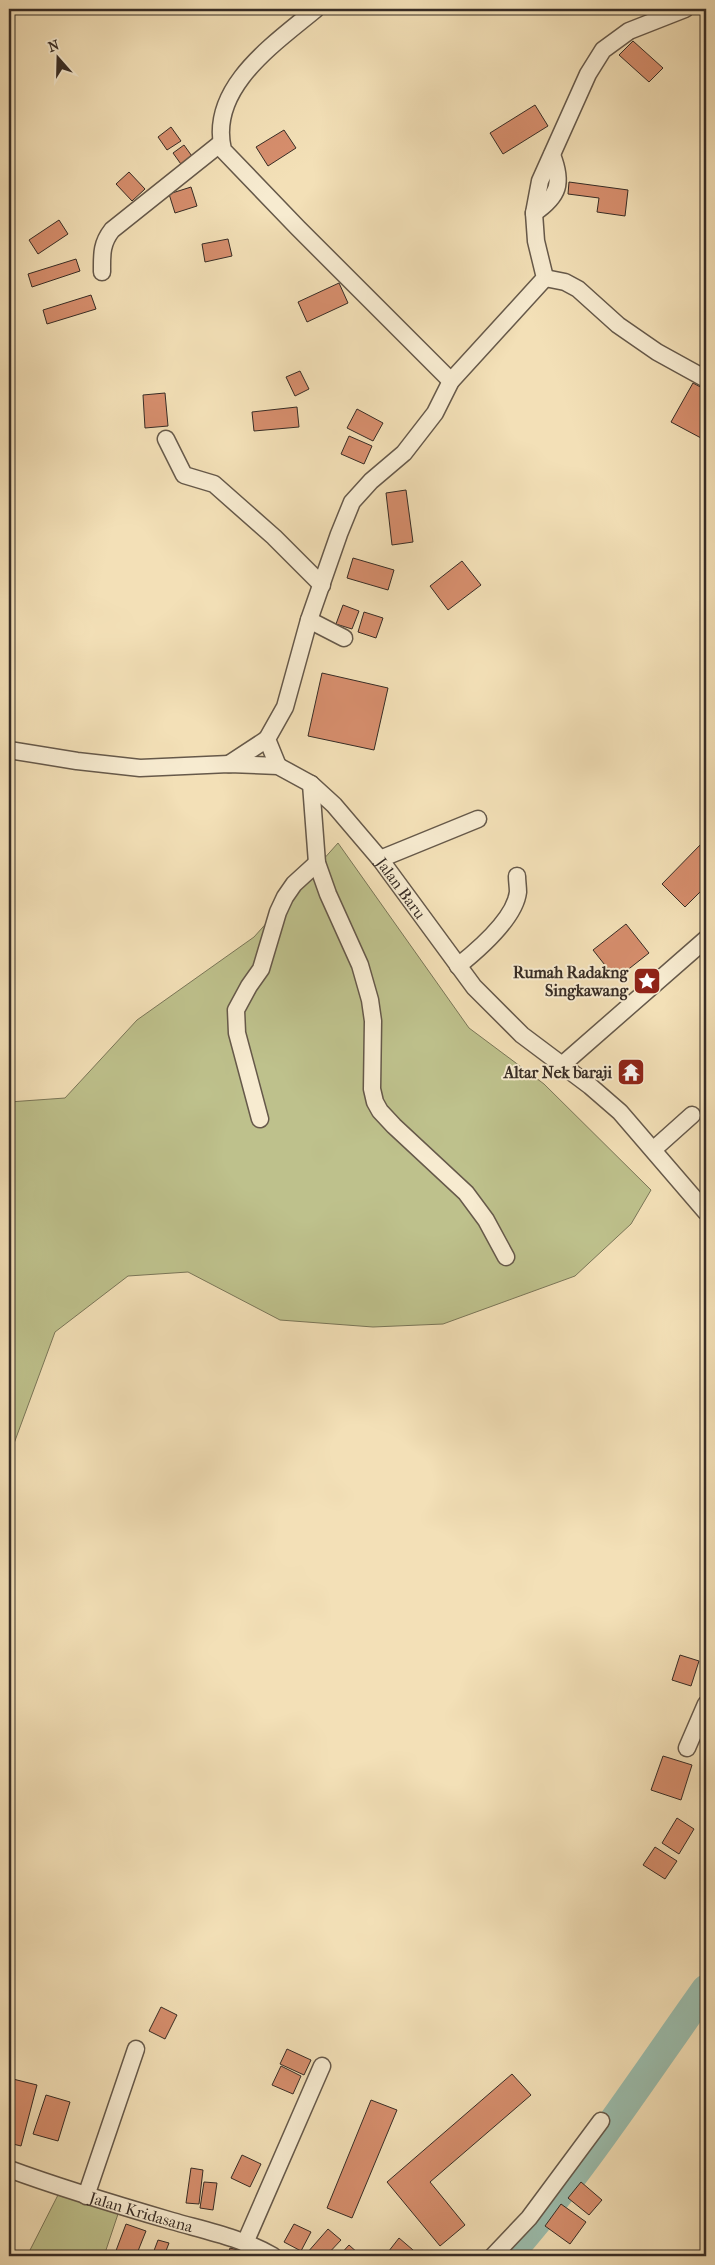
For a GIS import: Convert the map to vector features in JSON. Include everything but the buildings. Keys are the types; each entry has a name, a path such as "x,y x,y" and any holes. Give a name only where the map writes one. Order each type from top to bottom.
{"street":[{"path":"316,9 248,69 233,89 225,103 221,143 223,150 451,381"},
{"path":"545,278 536,241 534,213 540,181 588,74 603,50 630,32 685,9"},
{"path":"102,272 102,249 105,239 112,230 221,143"},
{"path":"229,764 267,739 285,707 309,620 352,502 371,480 404,453 435,413 451,381 545,278"},
{"path":"545,278 565,282 578,290 618,325 657,352 706,379"},
{"path":"166,439 184,475 214,484 274,538 322,585"},
{"path":"309,620 344,638"},
{"path":"267,739 278,766"},
{"name":"Jalan Baru","path":"9,750 77,761 140,768 229,764 278,766 311,784 334,805 380,859 474,987 503,1018 620,1112 654,1149 706,1212"},
{"path":"311,784 317,863 328,894 360,965 370,1000 373,1021 372,1089 376,1102 380,1111 394,1126 466,1193 486,1220 506,1257"},
{"path":"380,859 478,819"},
{"path":"260,1119 237,1033 236,1010 261,969 278,912 285,897 294,884 317,863"},
{"path":"458,966 485,944 504,920 518,893 517,876"},
{"path":"562,1065 706,939"},
{"path":"654,1149 692,1115"},
{"path":"687,1748 706,1704"},
{"path":"86,2196 136,2049"},
{"path":"245,2243 322,2066"},
{"path":"493,2256 529,2218 601,2122"},
{"name":"Jalan Kridasana","path":"9,2170 86,2196 245,2243 273,2256"}],"green space":[{"path":"338,843 469,1028 544,1084 651,1190 631,1224 575,1276 443,1324 373,1327 280,1320 188,1272 128,1276 55,1332 9,1457 9,1102 65,1098 137,1020 254,937"},
{"path":"58,2195 119,2211 104,2256 27,2256"}],"waterway":[{"path":"508,2256 586,2159 706,1989"}],"place":[{"name":"Rumah Radakng Singkawang","path":"647,981"},
{"name":"Altar Nek baraji","path":"631,1072"}]}
